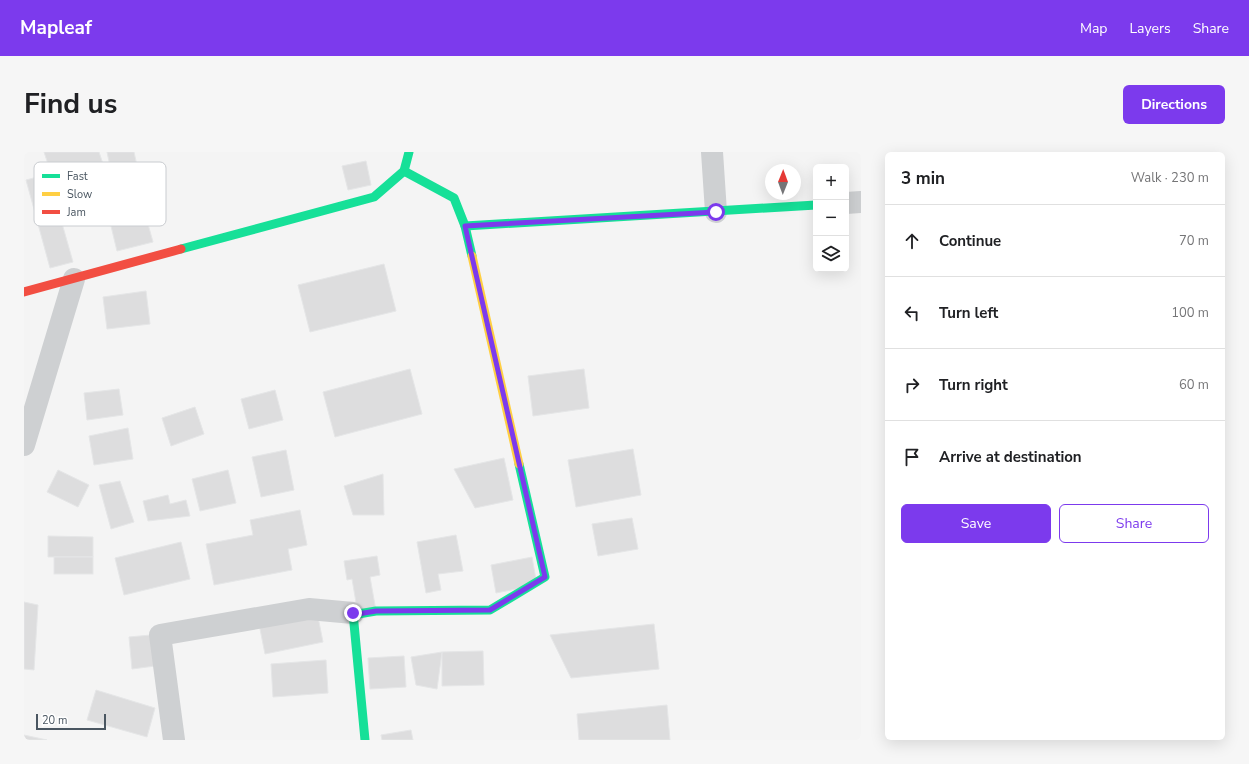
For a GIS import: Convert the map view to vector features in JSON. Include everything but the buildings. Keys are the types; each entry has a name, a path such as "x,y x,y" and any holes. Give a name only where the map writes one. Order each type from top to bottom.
{"street":[{"path":"24,292 374,197 404,171 409,152"},
{"path":"712,152 716,212"},
{"path":"174,740 160,635 309,609 358,614 376,611 490,610 545,577 465,226 454,198 404,171"},
{"path":"849,203 861,202"},
{"path":"465,226 813,205"},
{"path":"24,445 74,279"},
{"path":"353,613 365,740"}],"traffic: fast":[{"path":"181,249 374,197 404,171 409,152"},
{"path":"404,171 454,198 465,226 472,256"},
{"path":"465,226 813,205"},
{"path":"365,740 353,613 358,614 376,611 490,610 545,577 519,464"}],"traffic: slow":[{"path":"472,256 519,464"}],"traffic: jam":[{"path":"24,292 181,249"}],"route":[{"path":"353,613 358,614 376,611 490,610 545,577 465,226 716,212"}]}
